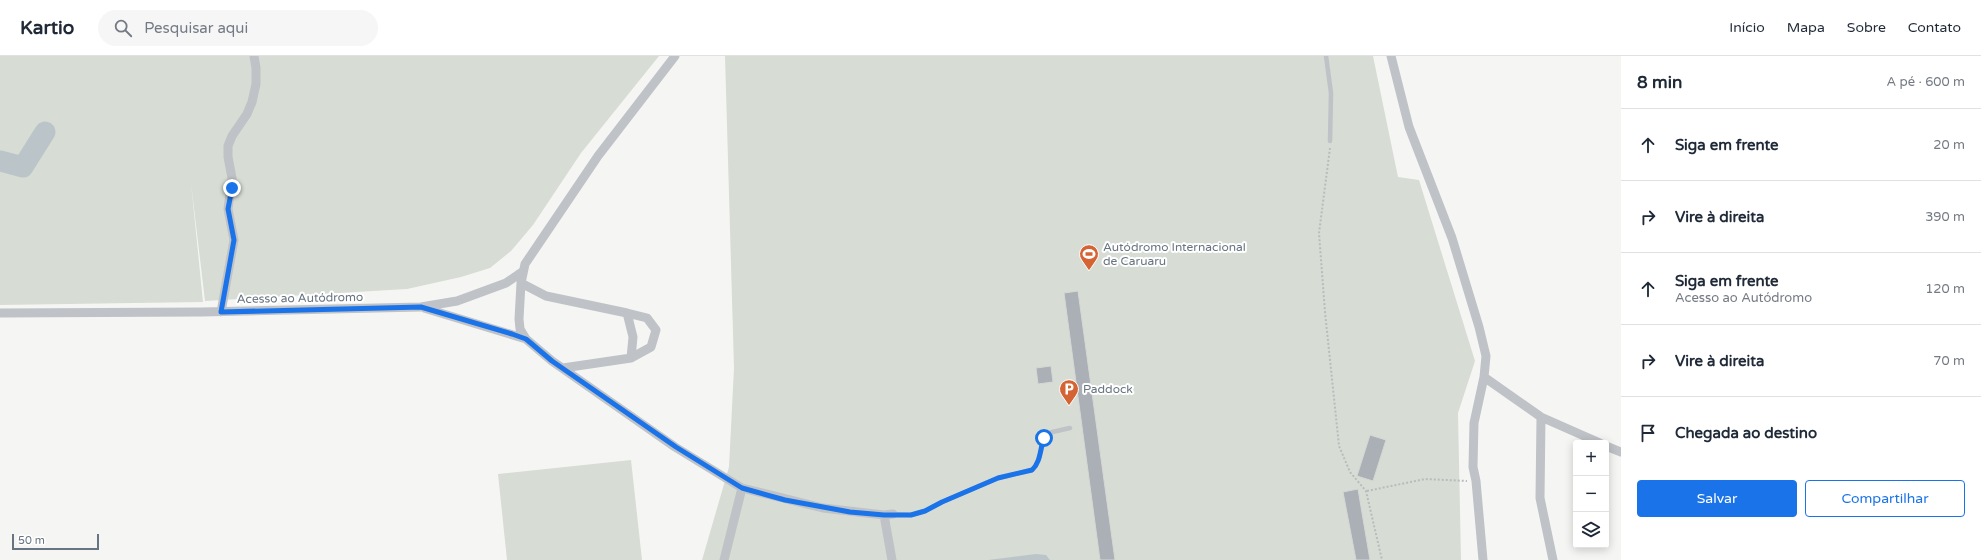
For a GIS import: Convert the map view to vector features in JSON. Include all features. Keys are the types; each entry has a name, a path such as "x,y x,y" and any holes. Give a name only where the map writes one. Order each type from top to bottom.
{"street":[{"path":"221,312 234,240 228,209 232,178 228,157 228,146 232,136 247,114 252,102 256,84 254,56"},
{"path":"675,56 598,156 525,264 522,272 521,283 519,319 520,329 526,339 563,368 676,447 742,488 823,508 884,515 893,514"},
{"path":"1391,56 1409,127 1452,238 1479,327 1486,356 1484,377 1474,423 1473,467 1476,481 1483,560"},
{"name":"Acesso ao Autódromo","path":"0,313 221,312 421,307 457,301 506,283 522,272"},
{"path":"521,283 546,296 647,318 656,330 651,347 631,358 563,368"},
{"path":"421,307 526,339"},
{"path":"627,313 633,336 631,358"},
{"path":"1484,377 1541,417 1593,440"},
{"path":"1541,417 1540,498 1554,560"},
{"path":"1609,447 1621,452"},
{"path":"724,560 742,488"},
{"path":"884,515 892,560"}],"lane":[{"path":"1326,56 1331,93 1330,141"},
{"path":"893,514 911,515 925,511 948,499 998,478 1032,470 1036,466 1042,443 1048,433 1070,428"}],"path":[{"path":"1330,141 1319,233 1324,312 1339,446 1350,472 1366,491 1382,560"},
{"path":"1366,491 1425,479 1460,482 1476,481"}],"shaded area":[{"path":"0,56 659,56 581,153 533,225 511,251 490,268 461,277 407,289 205,301 191,183 203,302 0,305"},
{"name":"Autódromo Internacional de Caruaru","path":"725,56 1373,56 1398,177 1419,180 1475,361 1458,413 1461,560 702,560 729,467 734,368"},
{"path":"631,460 642,560 507,560 498,474"},
{"path":"1036,554 1046,555 1050,560 988,560"}],"building":[{"path":"1078,291 1115,560 1100,560 1064,293"},
{"path":"1051,366 1053,382 1038,384 1036,368"},
{"path":"1370,435 1386,440 1373,481 1357,476"},
{"path":"1358,489 1370,560 1356,560 1343,492"}],"waterway":[{"path":"0,161 23,167 45,132"}],"place":[{"name":"Autódromo Internacional de Caruaru","path":"1089,271"},
{"name":"Paddock","path":"1069,406"}],"route":[{"path":"232,188 228,209 234,240 221,312 421,307 512,334 526,339 552,361 676,447 742,488 785,500 823,508 884,515 911,515 925,511 967,490 998,478 1009,474 1032,470 1039,460 1044,438"}]}
